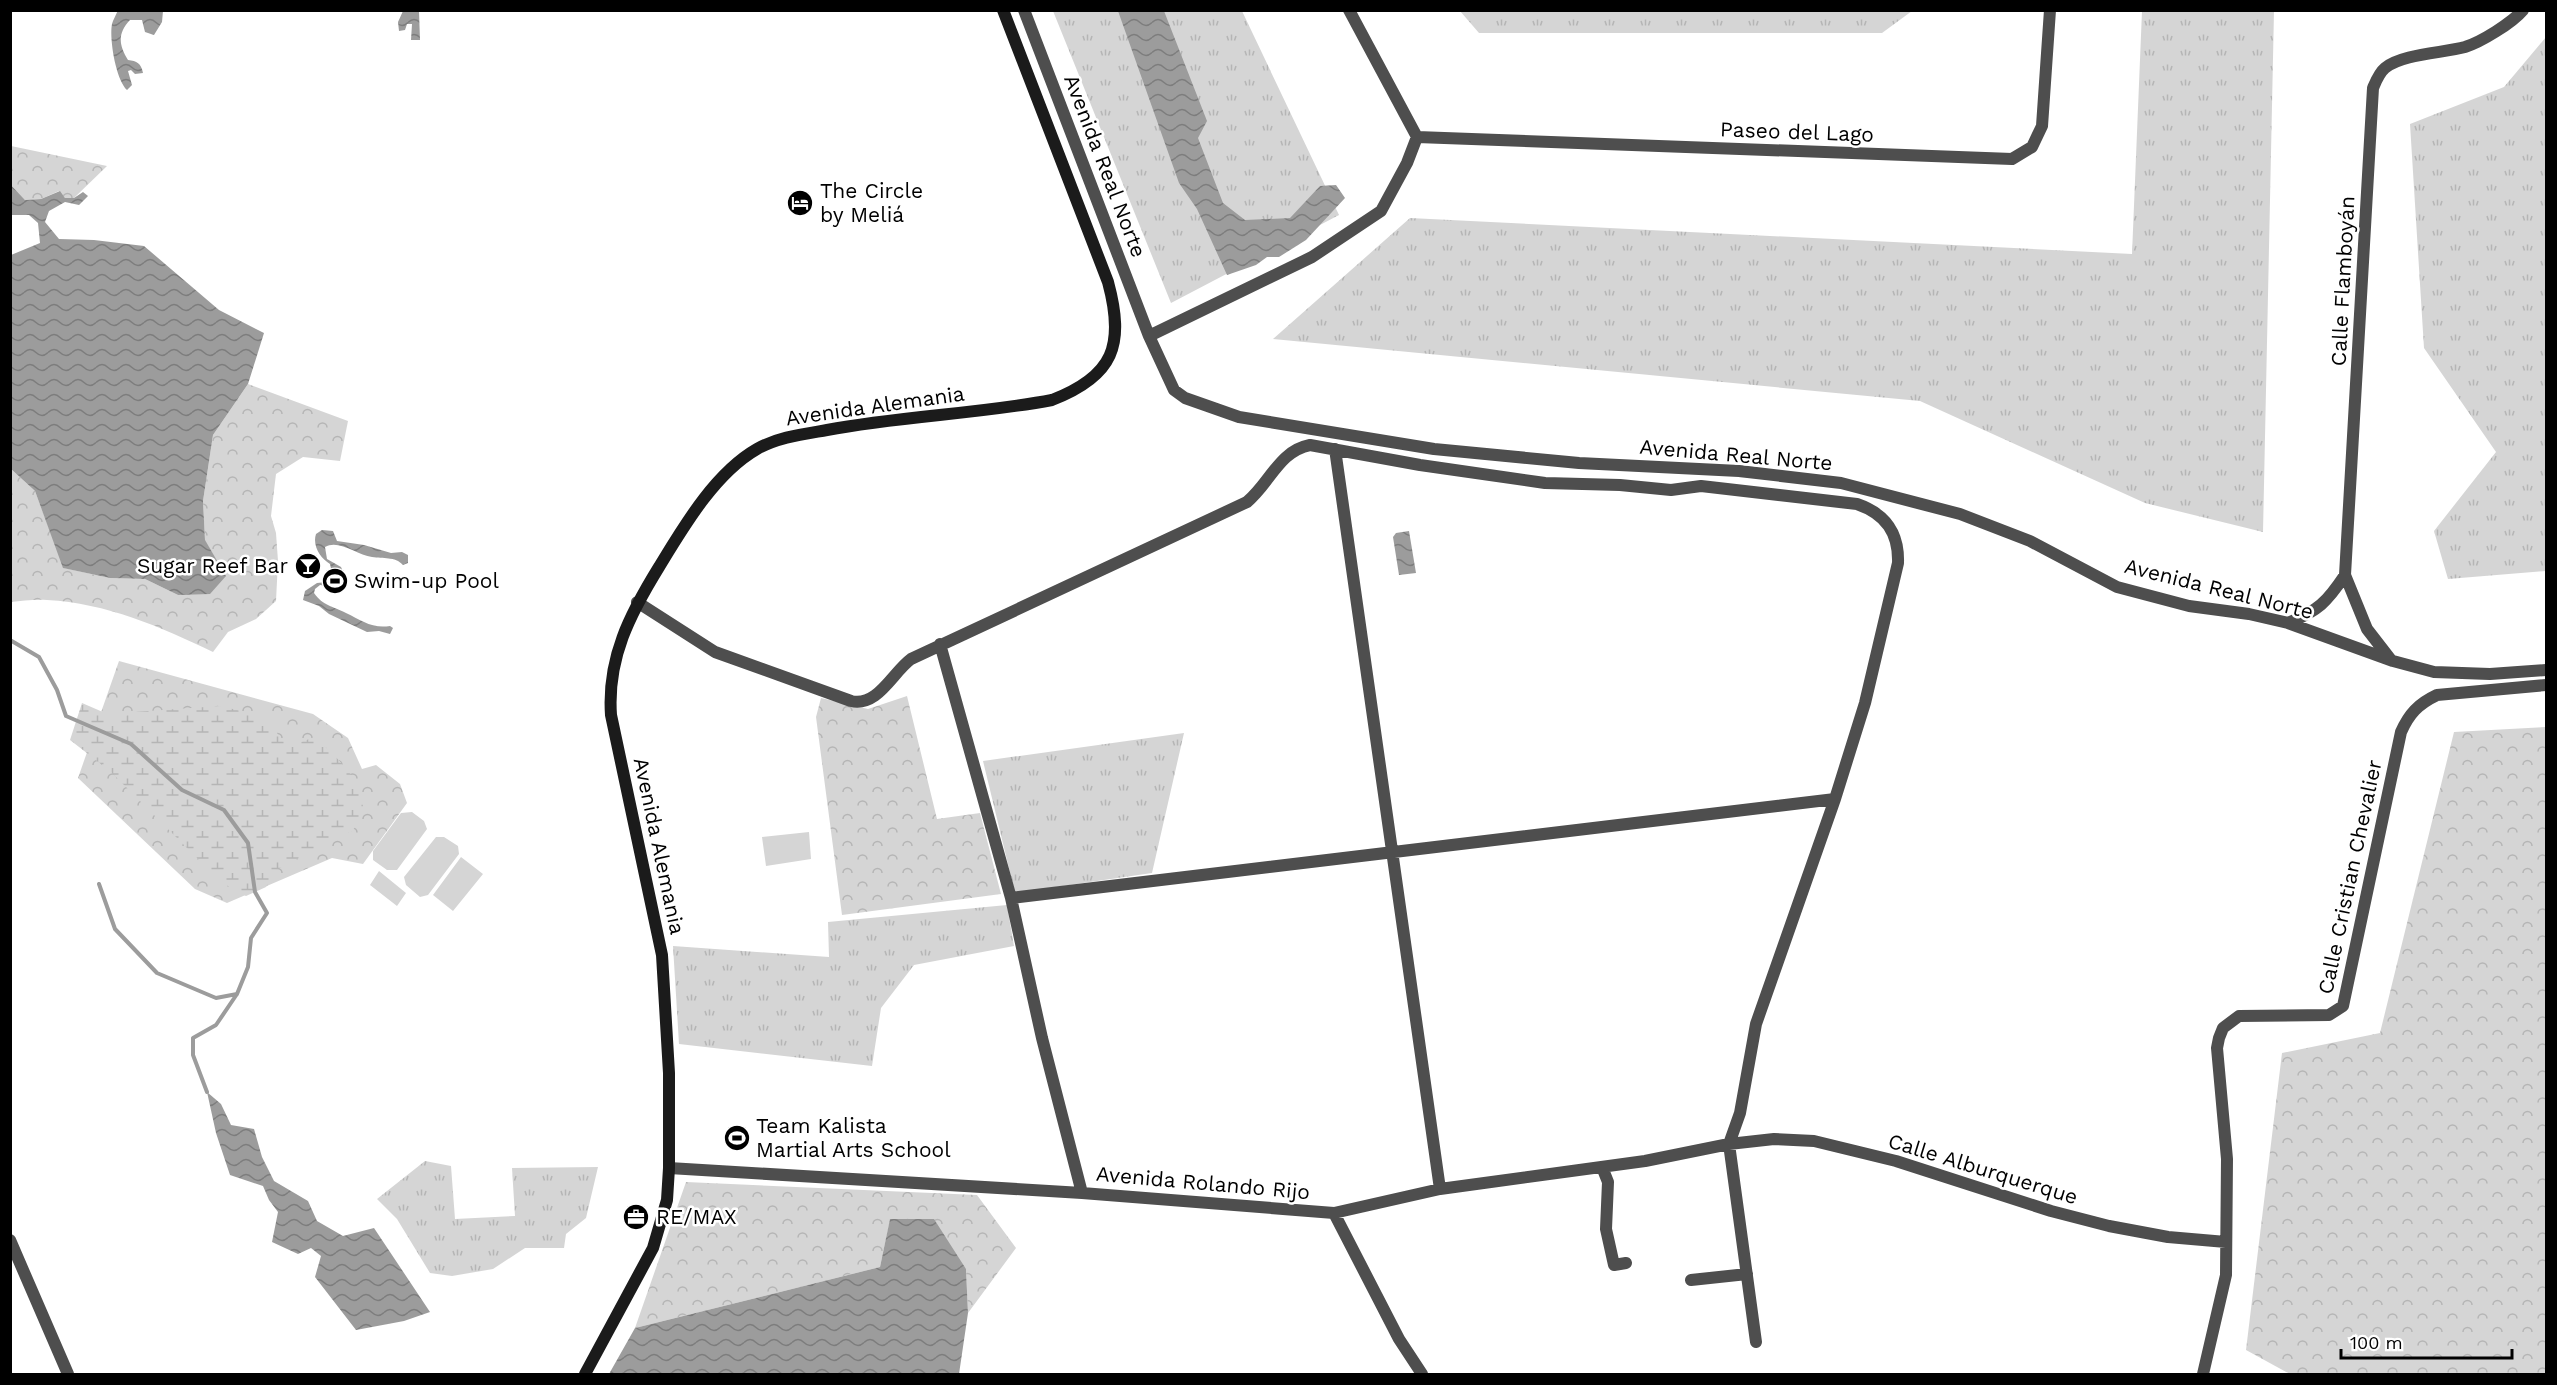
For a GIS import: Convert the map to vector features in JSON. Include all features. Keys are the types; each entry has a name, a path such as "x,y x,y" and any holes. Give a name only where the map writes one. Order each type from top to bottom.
{"street":[{"name":"Avenida Alemania","path":"585,1374 652,1248 667,1200 669,1073 662,955 611,715 609,694 611,673 637,602 699,504 740,461 758,448 801,434 860,423 1052,400 1083,386 1098,374 1116,335 1114,305 1108,282 1003,10"},
{"name":"Avenida Real Norte","path":"1024,10 1149,336 1174,390 1185,398 1239,417 1434,449 1579,463 1739,471 1841,483 1960,514 2030,541 2117,587 2189,606 2249,614 2288,623 2393,662 2434,672 2490,674 2547,670"},
{"path":"1149,336 1312,256 1382,210 1407,163 1417,137 1349,10"},
{"name":"Paseo del Lago","path":"1417,137 2012,159 2032,147 2042,126 2050,10"},
{"name":"Calle Flamboyán","path":"2345,575 2373,88 2376,79 2385,68 2398,61 2468,46 2516,19 2523,10"},
{"path":"637,602 715,652 858,702 864,702 876,696 899,668 911,658 1247,502 1260,492 1287,454 1298,448 1310,446 1335,449 1420,465 1545,483 1620,484 1671,490 1701,486 1857,504 1872,509 1885,519 1894,532 1899,548 1898,563 1865,703 1835,799 1756,1024 1740,1113 1729,1144 1756,1342"},
{"path":"1335,449 1440,1189"},
{"path":"2288,623 2311,614 2332,596 2345,575"},
{"path":"2345,575 2367,629 2393,662"},
{"path":"940,644 1011,898 1042,1038 1082,1193"},
{"name":"Calle Cristian Chevalier","path":"2203,1374 2226,1275 2228,1159 2217,1048 2223,1028 2239,1016 2329,1015 2343,1006 2401,732 2408,716 2421,703 2437,695 2547,685"},
{"path":"1011,898 1835,799"},
{"name":"Calle Alburquerque","path":"1729,1144 1774,1139 1814,1141 1896,1161 2051,1211 2109,1226 2168,1237 2226,1242"},
{"name":"Avenida Rolando Rijo","path":"669,1168 1082,1193 1334,1213 1440,1189 1645,1161 1729,1144"},
{"path":"1602,1167 1608,1182 1606,1229 1614,1265 1626,1263"},
{"path":"1334,1213 1399,1339 1422,1374"},
{"path":"10,1240 68,1374"},
{"path":"1691,1280 1747,1274"}],"green space":[{"path":"1053,11 1242,11 1339,215 1171,303"},
{"path":"1460,11 1912,11 1882,33 1479,33"},
{"path":"2142,11 2274,11 2263,532 2145,503 1920,401 1273,339 1410,218 2132,254"},
{"path":"2546,37 2546,571 2448,579 2434,531 2496,452 2424,348 2410,124 2504,87"},
{"path":"11,146 107,166 74,198 65,198 59,191 41,199 25,200 11,185"},
{"path":"248,384 348,421 340,461 303,457 276,474 271,516 276,533 278,561 276,601 256,619 228,632 213,652 153,625 112,611 69,602 29,600 11,602 11,469 35,491 64,568 110,578 145,579 178,595 226,576 205,541 203,501 213,435"},
{"path":"119,661 313,714 348,738 362,769 376,765 400,784 407,803 363,864 332,858 227,903 195,889 78,778"},
{"path":"907,696 937,819 980,813 1001,894 842,915 816,717 821,698 868,709"},
{"path":"82,703 119,719 134,712 220,706 267,717 282,741 295,744 315,737 336,757 361,792 363,805 360,818 352,831 276,870 266,887 246,896 221,882 110,771 70,740"},
{"path":"2546,727 2546,1374 2290,1374 2246,1350 2282,1053 2380,1033 2454,732"},
{"path":"1184,733 1152,873 1015,893 983,761"},
{"path":"412,812 424,821 427,829 397,870 387,870 373,860 373,851 401,813"},
{"path":"809,832 811,859 766,866 762,837"},
{"path":"436,837 444,837 458,846 459,854 428,895 420,897 406,885 404,877"},
{"path":"461,857 483,874 453,911 433,895"},
{"path":"379,871 406,893 397,906 370,885"},
{"path":"1007,905 1014,946 914,965 881,1008 872,1066 679,1044 673,946 829,957 828,922"},
{"path":"425,1161 451,1166 455,1219 515,1216 512,1168 598,1167 586,1218 566,1234 564,1248 525,1248 493,1269 452,1276 430,1273 397,1219 377,1199"},
{"path":"686,1182 977,1195 1016,1248 968,1313 966,1269 890,1220 880,1267 635,1328"}],"water":[{"path":"118,10 163,11 162,22 154,35 145,32 142,20 130,20 123,30 121,44 125,55 128,60 140,65 143,73 135,74 131,70 128,71 132,85 127,90 120,78 113,49 111,31"},
{"path":"403,11 419,11 420,40 411,40 412,24 407,24 405,30 399,31 398,22"},
{"path":"1118,11 1164,11 1207,121 1198,138 1223,203 1245,220 1290,218 1320,186 1336,185 1345,198 1306,240 1279,257 1267,257 1256,265 1227,275 1197,209 1179,183"},
{"path":"11,185 25,200 41,199 60,191 65,198 74,198 83,192 88,196 79,205 65,202 49,211 45,222 59,239 94,240 144,246 219,310 264,333 248,384 213,435 203,501 205,540 226,576 210,594 178,595 145,579 110,578 63,568 35,491 11,469 11,255 40,243 38,223 29,215 11,215"},
{"name":"Swim-up Pool","path":"322,530 333,531 337,541 408,555 408,563 403,565 393,559 366,556 342,546 325,547 327,559 341,567 343,577 334,585 320,585 314,593 325,603 367,623 390,626 393,628 390,634 379,631 367,632 303,600 305,591 317,583 327,582 332,573 330,564 323,559 315,543 316,534"},
{"path":"1409,531 1416,573 1399,575 1393,537 1396,533"},
{"path":"207,1092 221,1104 231,1125 254,1129 262,1157 274,1181 308,1201 317,1221 343,1236 374,1228 430,1312 404,1321 356,1330 315,1277 321,1256 311,1248 298,1254 272,1242 278,1212 263,1186 230,1175 216,1133"},
{"path":"890,1219 934,1219 966,1269 968,1313 959,1374 609,1374 635,1328 880,1267"}],"waterway":[{"path":"10,640 39,657 57,690 66,716 131,744 182,790 224,810 248,843 255,892 267,913 251,938 248,967 237,994 216,1025 193,1038 193,1055 207,1092"},
{"path":"99,884 115,929 157,973 216,998 237,994"}],"place":[{"name":"The Circle by Meliá","path":"800,203"},
{"name":"Sugar Reef Bar","path":"308,566"},
{"name":"Swim-up Pool","path":"335,581"},
{"name":"Team Kalista Martial Arts School","path":"737,1138"},
{"name":"RE/MAX","path":"636,1217"}]}
